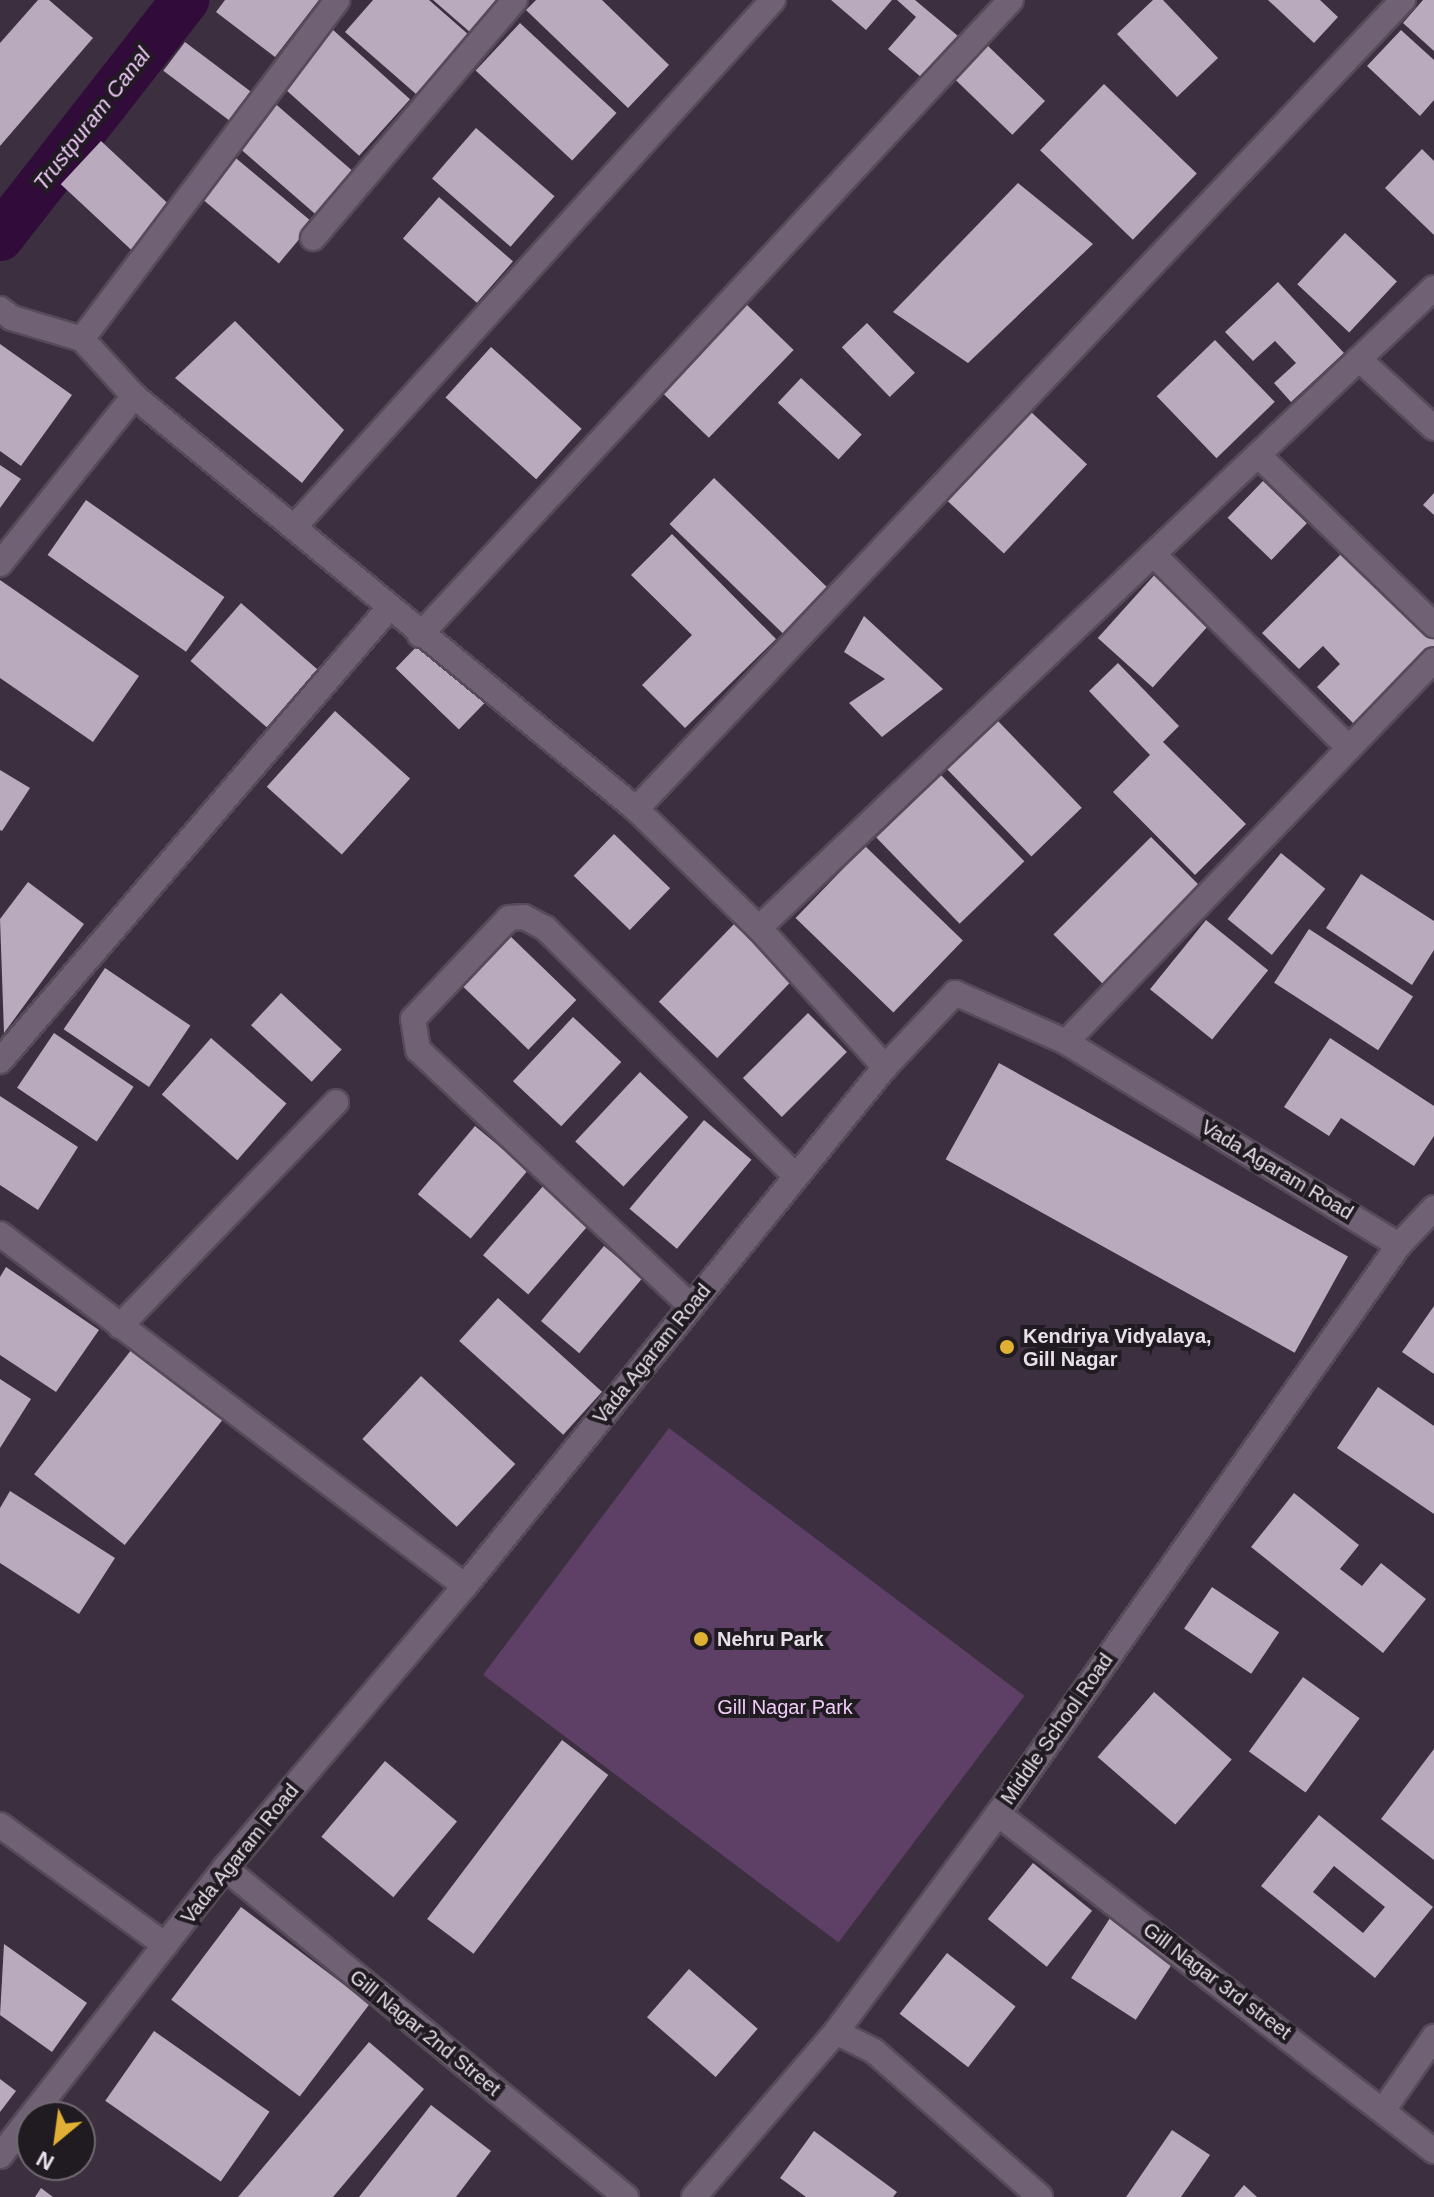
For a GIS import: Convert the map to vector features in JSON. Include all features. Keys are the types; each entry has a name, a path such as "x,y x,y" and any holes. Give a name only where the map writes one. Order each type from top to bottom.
{"street":[{"path":"82,339 337,0"},
{"path":"313,238 515,0"},
{"path":"295,526 773,0"},
{"path":"420,635 1011,0"},
{"path":"636,809 1403,0"},
{"path":"759,928 1434,288"},
{"path":"6,314 82,339 134,396 295,526 420,635 636,809 759,928 885,1067"},
{"path":"1359,359 1434,428"},
{"path":"0,564 134,396"},
{"path":"1258,455 1434,625"},
{"path":"1153,554 1349,748"},
{"path":"0,1061 389,608"},
{"path":"1066,1042 1434,660"},
{"path":"691,1306 418,1050 413,1019 509,918 524,917 545,928 796,1176"},
{"name":"Vada Agaram Road","path":"0,2156 225,1868 465,1586 885,1067 955,993 1066,1042 1399,1245"},
{"path":"120,1326 336,1102"},
{"path":"1399,1245 1434,1208"},
{"path":"0,1234 465,1586"},
{"name":"Middle School Road","path":"694,2197 836,2032 998,1814 1399,1245"},
{"name":"Gill Nagar 3rd street","path":"998,1814 1384,2109 1434,2151"},
{"path":"0,1825 165,1945"},
{"name":"Gill Nagar 2nd Street","path":"225,1868 626,2197"},
{"path":"836,2032 874,2051 1040,2197"},
{"path":"1384,2109 1434,2037"}],"green space":[{"name":"Gill Nagar Park","path":"669,1428 1024,1696 838,1943 483,1675"}],"building":[{"path":"38,0 49,0 93,38 0,146 0,43"},
{"path":"225,0 319,0 275,57 216,12"},
{"path":"373,0 429,0 469,35 416,94 345,32"},
{"path":"433,0 500,0 471,33"},
{"path":"536,0 602,0 669,65 628,108 526,10"},
{"path":"831,0 892,0 866,30"},
{"path":"897,0 915,0 964,41 928,83 888,49 916,17"},
{"path":"1153,0 1163,0 1218,58 1177,97 1117,34"},
{"path":"1268,0 1320,0 1338,17 1314,43"},
{"path":"1423,0 1434,0 1434,51 1403,23"},
{"path":"520,23 617,113 572,161 476,71"},
{"path":"332,29 410,99 359,156 281,85"},
{"path":"1401,30 1434,60 1434,100 1420,116 1367,66"},
{"path":"185,42 258,97 236,126 163,71"},
{"path":"986,44 1045,101 1012,135 953,78"},
{"path":"1104,84 1197,174 1133,240 1040,150"},
{"path":"271,100 356,173 318,216 234,143"},
{"path":"476,128 554,196 511,247 432,179"},
{"path":"101,141 172,207 132,250 61,184"},
{"path":"1422,149 1434,161 1434,235 1385,188"},
{"path":"231,154 313,223 279,263 197,195"},
{"path":"1018,183 1093,244 968,363 893,312"},
{"path":"439,197 513,261 477,303 403,239"},
{"path":"1345,233 1397,281 1349,333 1297,284"},
{"path":"1278,282 1344,353 1291,402 1274,383 1296,363 1275,341 1253,361 1225,332"},
{"path":"744,302 794,350 709,438 659,390"},
{"path":"235,321 344,430 302,483 175,378"},
{"path":"867,323 915,373 890,397 842,347"},
{"path":"1215,340 1275,402 1216,458 1157,396"},
{"path":"0,344 72,395 21,466 0,451"},
{"path":"491,347 582,429 536,479 445,398"},
{"path":"801,378 862,435 839,459 778,403"},
{"path":"1030,411 1087,464 1004,553 947,500"},
{"path":"0,465 21,479 0,508"},
{"path":"714,478 828,588 783,634 670,524"},
{"path":"1263,481 1307,523 1271,560 1228,518"},
{"path":"1434,493 1434,515 1423,505"},
{"path":"86,500 224,597 186,652 48,555"},
{"path":"672,534 776,639 685,728 642,685 692,635 631,575"},
{"path":"1348,547 1434,633 1434,651 1357,727 1317,687 1340,664 1323,646 1299,669 1262,633"},
{"path":"1158,571 1213,621 1153,687 1098,638"},
{"path":"0,580 139,676 93,742 0,678"},
{"path":"241,603 317,669 267,727 190,661"},
{"path":"864,616 943,689 882,737 849,703 885,679 844,652"},
{"path":"422,641 485,702 459,729 396,668"},
{"path":"1118,663 1179,726 1163,742 1246,824 1195,875 1113,792 1150,755 1089,691"},
{"path":"335,711 410,779 342,854 267,787"},
{"path":"997,720 1082,808 1031,856 947,769"},
{"path":"0,770 30,788 2,831 0,830"},
{"path":"941,775 1024,861 960,924 876,838"},
{"path":"614,834 670,888 630,930 574,876"},
{"path":"1151,837 1201,887 1104,985 1053,935"},
{"path":"865,846 963,940 893,1012 796,918"},
{"path":"1281,853 1325,889 1272,955 1228,919"},
{"path":"1361,874 1434,921 1434,950 1412,985 1326,928"},
{"path":"28,882 84,924 4,1033 0,919"},
{"path":"1206,920 1268,970 1212,1040 1150,989"},
{"path":"736,922 794,978 717,1058 659,1002"},
{"path":"1309,929 1413,997 1378,1050 1274,983"},
{"path":"508,934 576,1000 528,1050 460,984"},
{"path":"105,968 190,1026 149,1087 64,1029"},
{"path":"281,993 342,1050 312,1082 251,1025"},
{"path":"808,1013 847,1052 782,1117 743,1078"},
{"path":"573,1017 621,1062 561,1126 513,1081"},
{"path":"54,1033 134,1087 97,1141 17,1088"},
{"path":"211,1038 286,1104 237,1160 162,1095"},
{"path":"1330,1038 1434,1106 1434,1136 1414,1166 1341,1118 1329,1136 1284,1107"},
{"path":"999,1063 1348,1256 1295,1353 946,1159"},
{"path":"640,1072 688,1117 623,1186 575,1141"},
{"path":"0,1096 78,1147 38,1210 0,1185"},
{"path":"704,1120 751,1160 677,1249 629,1209"},
{"path":"475,1126 528,1170 471,1239 418,1194"},
{"path":"544,1185 589,1224 528,1295 483,1255"},
{"path":"604,1246 642,1278 579,1353 541,1321"},
{"path":"6,1267 99,1330 56,1392 0,1355 0,1277"},
{"path":"498,1298 602,1392 563,1435 459,1341"},
{"path":"1434,1306 1434,1374 1402,1352"},
{"path":"132,1349 223,1420 125,1545 34,1474"},
{"path":"421,1376 515,1464 457,1527 362,1439"},
{"path":"0,1379 31,1399 0,1448"},
{"path":"1378,1387 1434,1426 1434,1514 1337,1448"},
{"path":"10,1491 115,1558 79,1614 0,1563 0,1508"},
{"path":"1294,1493 1359,1545 1340,1569 1362,1586 1381,1563 1426,1599 1383,1653 1251,1547"},
{"path":"1212,1587 1279,1632 1251,1674 1184,1628"},
{"path":"1303,1677 1360,1718 1306,1793 1249,1751"},
{"path":"1154,1692 1232,1760 1175,1824 1098,1757"},
{"path":"562,1740 608,1775 474,1954 427,1919"},
{"path":"1434,1749 1434,1860 1381,1819"},
{"path":"385,1761 457,1821 393,1897 321,1837"},
{"path":"1319,1815 1433,1907 1375,1978 1261,1886","holes":["1334,1866 1385,1907 1363,1933 1313,1892"]},
{"path":"1033,1863 1092,1911 1047,1967 988,1919"},
{"path":"241,1907 370,2004 300,2097 171,2000"},
{"path":"1112,1915 1177,1957 1136,2020 1071,1978"},
{"path":"4,1944 87,2003 52,2052 0,2015"},
{"path":"947,1953 1016,2007 968,2067 900,2014"},
{"path":"689,1969 758,2029 716,2077 647,2017"},
{"path":"154,2031 270,2112 221,2182 105,2101"},
{"path":"369,2042 424,2089 333,2197 238,2197"},
{"path":"0,2079 16,2091 0,2112"},
{"path":"431,2105 491,2151 456,2197 359,2197"},
{"path":"1172,2130 1210,2155 1181,2197 1126,2197"},
{"path":"814,2131 897,2192 893,2197 806,2197 780,2178"},
{"path":"1244,2185 1257,2197 1234,2197"},
{"path":"41,2188 53,2197 35,2197"}],"waterway":[{"name":"Trustpuram Canal","path":"0,237 185,0"}],"place":[{"name":"Kendriya Vidyalaya, Gill Nagar","path":"1007,1347"},
{"name":"Nehru Park","path":"701,1639"}]}
